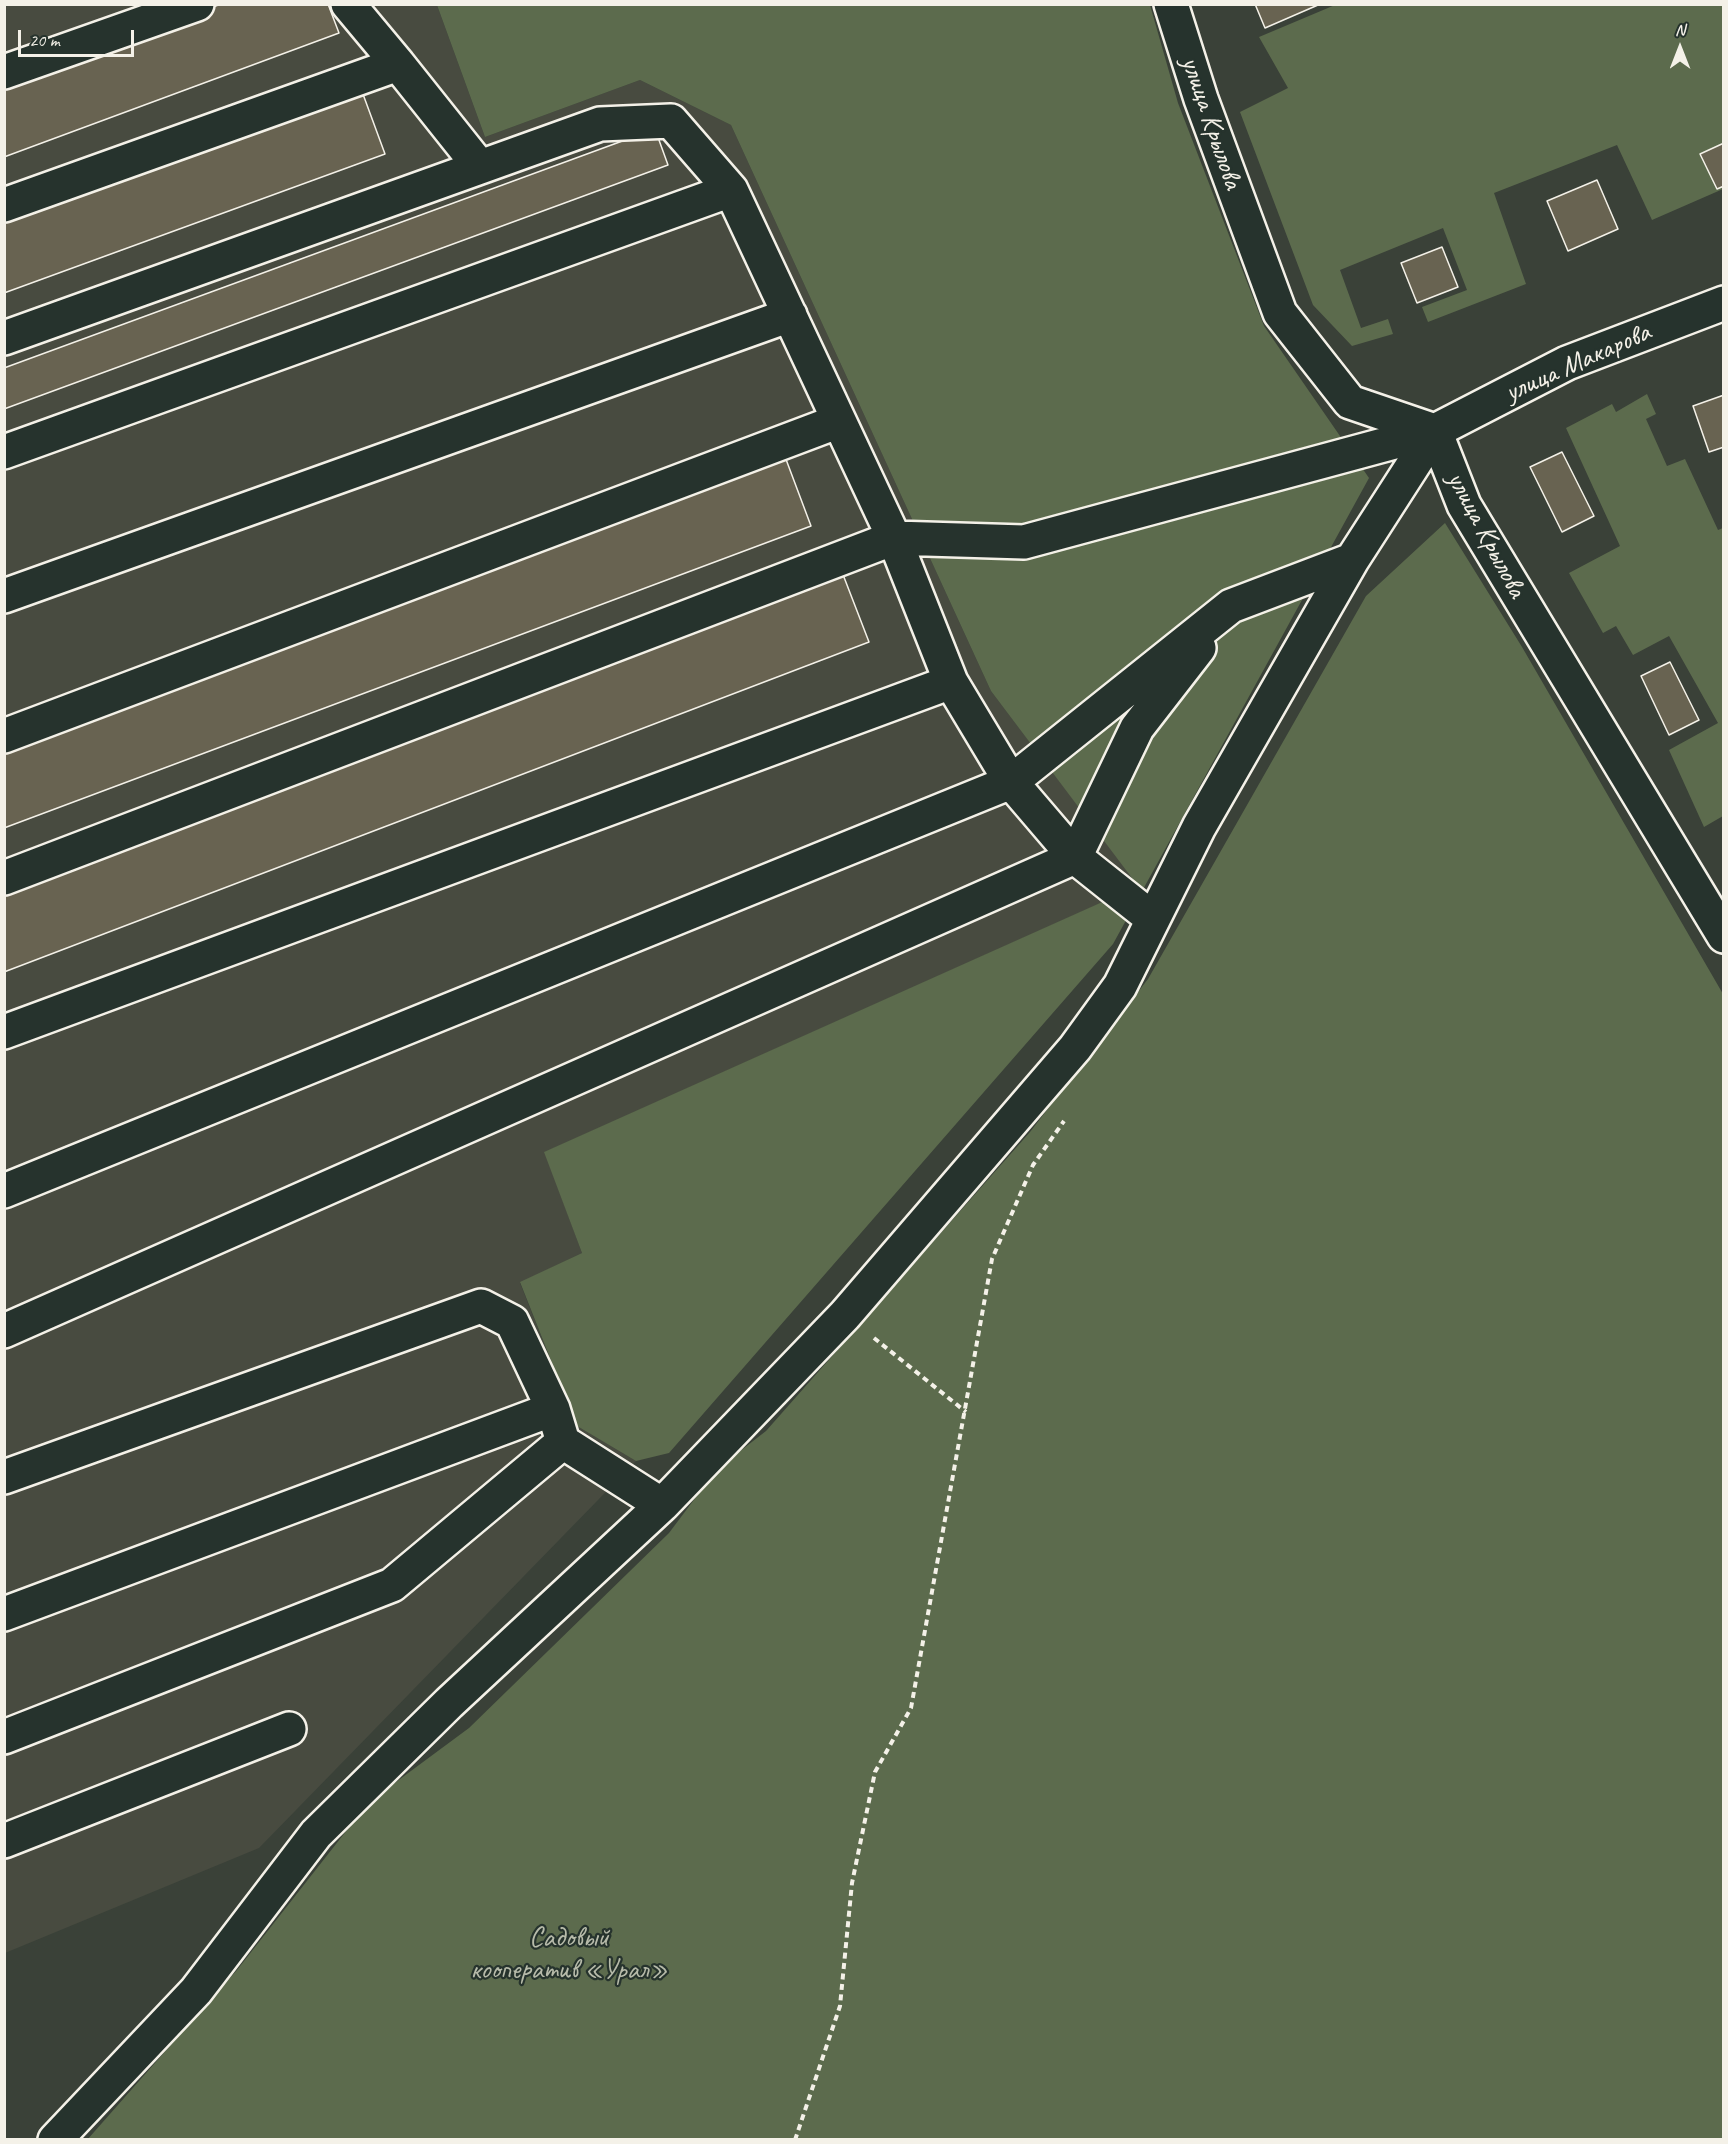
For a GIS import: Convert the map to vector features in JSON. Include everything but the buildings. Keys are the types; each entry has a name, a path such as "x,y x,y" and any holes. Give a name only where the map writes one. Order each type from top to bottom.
{"street":[{"path":"4,72 197,4"},
{"path":"348,4 480,167"},
{"name":"улица Крылова","path":"1171,4 1201,99 1280,313 1350,402 1435,430 1464,506 1724,936"},
{"path":"4,205 398,64"},
{"path":"4,338 600,124 671,121 731,190 894,538 951,682 1011,782 1075,857 1153,919"},
{"path":"4,452 731,190"},
{"name":"улица Макарова","path":"894,538 1024,542 1435,430 1567,363 1724,303"},
{"path":"4,596 790,315"},
{"path":"4,736 839,421"},
{"path":"56,2139 196,1990 316,1834 449,1703 662,1505 845,1314 1075,1048 1120,987 1199,827 1352,560 1435,430"},
{"path":"4,878 894,538"},
{"path":"4,1191 1011,782 1232,606 1352,560"},
{"path":"4,1331 1075,857 1137,728 1232,606"},
{"path":"4,1032 951,682"},
{"path":"4,1477 481,1306 512,1322 553,1409 563,1442 662,1505"},
{"path":"4,1614 553,1409"},
{"path":"4,1737 392,1585 563,1442"},
{"path":"4,1840 289,1729"}],"path":[{"path":"795,2139 840,2006 852,1883 875,1772 911,1708 992,1259 1033,1165 1066,1119"},
{"path":"845,1314 966,1413"}],"shaded area":[{"path":"5,5 437,5 485,137 640,80 731,125 991,691 1139,886 545,1152 582,1253 520,1283 577,1426 636,1461 259,1848 5,1953"}],"green space":[{"path":"437,5 1150,5 1178,103 1264,326 1369,478 1113,944 669,1453 636,1461 577,1426 520,1282 582,1253 544,1152 1138,886 991,691 731,125 640,80 485,137"},
{"path":"1335,5 1723,5 1723,189 1652,220 1617,145 1494,193 1526,284 1428,322 1422,307 1467,290 1443,228 1340,270 1361,328 1388,319 1393,334 1352,346 1313,305 1240,112 1288,88 1259,37"},
{"path":"1647,394 1656,414 1646,419 1667,466 1685,459 1718,530 1723,528 1723,816 1704,827 1669,750 1718,723 1669,636 1633,655 1616,626 1603,633 1569,573 1620,546 1566,428 1612,404 1616,412"},
{"name":"Садовый кооператив «Урал»","path":"1445,523 1522,647 1723,994 1723,2139 87,2140 237,1970 369,1802 469,1728 669,1533 717,1469 766,1431 1030,1132 1148,979 1366,596"}]}
